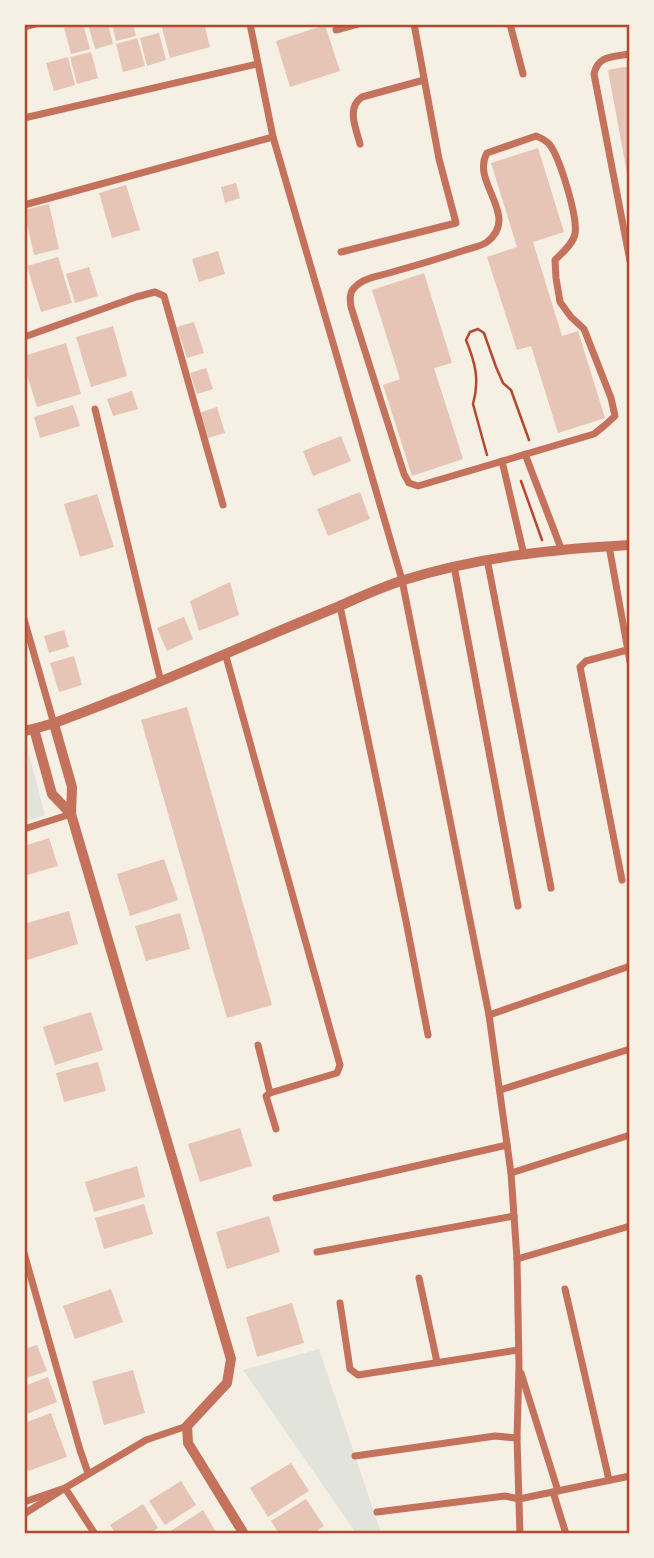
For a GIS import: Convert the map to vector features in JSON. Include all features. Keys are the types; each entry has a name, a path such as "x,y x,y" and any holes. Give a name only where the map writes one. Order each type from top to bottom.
{"street":[{"path":"24,27 35,24"},
{"path":"250,24 272,137 402,580 489,1015 511,1173 517,1259 520,1534"},
{"path":"336,30 358,24"},
{"path":"341,251 456,223 439,159 414,24"},
{"path":"509,24 523,74"},
{"path":"629,54 602,59 596,64 594,74 629,261"},
{"path":"24,118 257,64"},
{"path":"360,144 352,111 355,102 362,97 425,80"},
{"path":"536,136 548,142 555,155 573,211 575,235 555,261 560,302 584,329 611,398 615,416 594,434 513,458 418,486 409,483 350,297 357,284 372,278 485,243 497,232 500,221 484,172 483,160 487,153 536,136"},
{"path":"24,205 272,137"},
{"path":"24,337 136,297 155,292 164,296 223,505"},
{"path":"95,409 161,682"},
{"path":"529,453 562,551"},
{"path":"502,461 524,555"},
{"path":"71,814 52,794 29,730 161,682 402,580 487,559 629,545"},
{"path":"609,546 629,662"},
{"path":"487,559 551,888"},
{"path":"454,566 518,906"},
{"path":"340,606 428,1035"},
{"path":"24,619 72,787 71,814 231,1359 227,1383 187,1426 146,1440 24,1514"},
{"path":"622,880 580,667 586,661 627,650"},
{"path":"225,653 340,1065 337,1073 266,1096 276,1129"},
{"path":"24,830 71,814"},
{"path":"489,1015 629,966"},
{"path":"258,1045 270,1093"},
{"path":"499,1090 629,1049"},
{"path":"511,1173 629,1135"},
{"path":"276,1198 507,1145"},
{"path":"317,1252 514,1216"},
{"path":"517,1259 629,1226"},
{"path":"24,1253 88,1473"},
{"path":"419,1278 437,1362"},
{"path":"565,1289 609,1480"},
{"path":"340,1303 350,1369 358,1375 518,1350"},
{"path":"519,1365 566,1534"},
{"path":"187,1426 188,1443 244,1534"},
{"path":"355,1456 495,1436 517,1438"},
{"path":"377,1512 505,1496 519,1499 629,1476"},
{"path":"24,1502 65,1488"},
{"path":"65,1488 94,1534"}],"path":[{"path":"489,464 473,404 477,374 466,340 470,332 478,329 484,333 503,383 511,390 529,453"},
{"path":"513,458 547,552"}],"shaded area":[{"path":"25,739 45,815 24,822"},
{"path":"319,1349 381,1533 356,1533 243,1370"}],"building":[{"path":"83,24 90,49 71,54 64,28"},
{"path":"88,24 108,24 113,44 95,49"},
{"path":"112,24 133,24 136,36 116,41"},
{"path":"161,24 204,24 210,47 170,58"},
{"path":"325,25 340,71 290,87 276,41"},
{"path":"159,33 166,60 147,66 140,38"},
{"path":"137,38 145,66 123,72 116,44"},
{"path":"91,52 98,78 77,84 70,57"},
{"path":"68,57 75,85 54,91 46,63"},
{"path":"630,66 630,179 628,179 608,70"},
{"path":"538,148 564,232 533,242 562,336 578,331 605,418 558,433 531,346 517,350 487,257 517,247 491,163"},
{"path":"236,183 240,198 225,203 221,187"},
{"path":"126,185 140,230 112,238 99,193"},
{"path":"49,204 59,249 34,255 24,210"},
{"path":"218,251 225,274 199,282 192,259"},
{"path":"58,257 72,303 41,312 27,266"},
{"path":"89,267 98,296 75,303 66,274"},
{"path":"424,273 452,363 434,368 463,459 412,476 383,385 400,379 372,290"},
{"path":"194,322 204,353 187,358 177,327"},
{"path":"113,326 127,376 91,387 76,337"},
{"path":"66,343 81,394 37,407 24,365 24,356"},
{"path":"206,368 213,389 197,394 190,373"},
{"path":"132,391 138,409 113,416 107,399"},
{"path":"73,405 80,426 40,438 34,417"},
{"path":"217,407 225,433 208,438 199,413"},
{"path":"341,436 351,461 313,476 303,451"},
{"path":"360,492 370,519 328,536 317,509"},
{"path":"97,494 114,547 80,557 64,504"},
{"path":"230,582 239,615 199,631 190,601"},
{"path":"184,617 193,639 167,651 157,628"},
{"path":"64,630 69,647 49,653 44,636"},
{"path":"74,656 82,685 59,692 50,663"},
{"path":"187,707 272,1005 227,1018 141,720"},
{"path":"49,838 58,866 24,876 24,846"},
{"path":"164,859 178,900 130,916 117,874"},
{"path":"69,911 78,944 27,960 24,953 24,924"},
{"path":"180,913 190,949 146,961 135,926"},
{"path":"91,1012 103,1050 55,1065 43,1027"},
{"path":"98,1062 106,1091 64,1102 56,1073"},
{"path":"240,1128 252,1166 200,1182 188,1144"},
{"path":"137,1166 145,1197 94,1212 85,1182"},
{"path":"144,1204 153,1234 104,1249 95,1218"},
{"path":"269,1216 280,1252 227,1269 216,1232"},
{"path":"111,1289 123,1322 75,1339 63,1306"},
{"path":"292,1303 304,1343 257,1357 246,1317"},
{"path":"37,1345 47,1371 24,1379 24,1349"},
{"path":"133,1370 145,1413 104,1425 92,1381"},
{"path":"48,1377 57,1402 24,1415 24,1386"},
{"path":"51,1413 67,1457 28,1471 24,1460 24,1423"},
{"path":"291,1463 309,1491 268,1517 250,1488"},
{"path":"181,1481 196,1505 165,1525 149,1501"},
{"path":"306,1499 324,1526 312,1534 279,1534 271,1521"},
{"path":"143,1504 158,1528 149,1534 116,1534 110,1525"},
{"path":"203,1510 217,1534 166,1534"}]}
